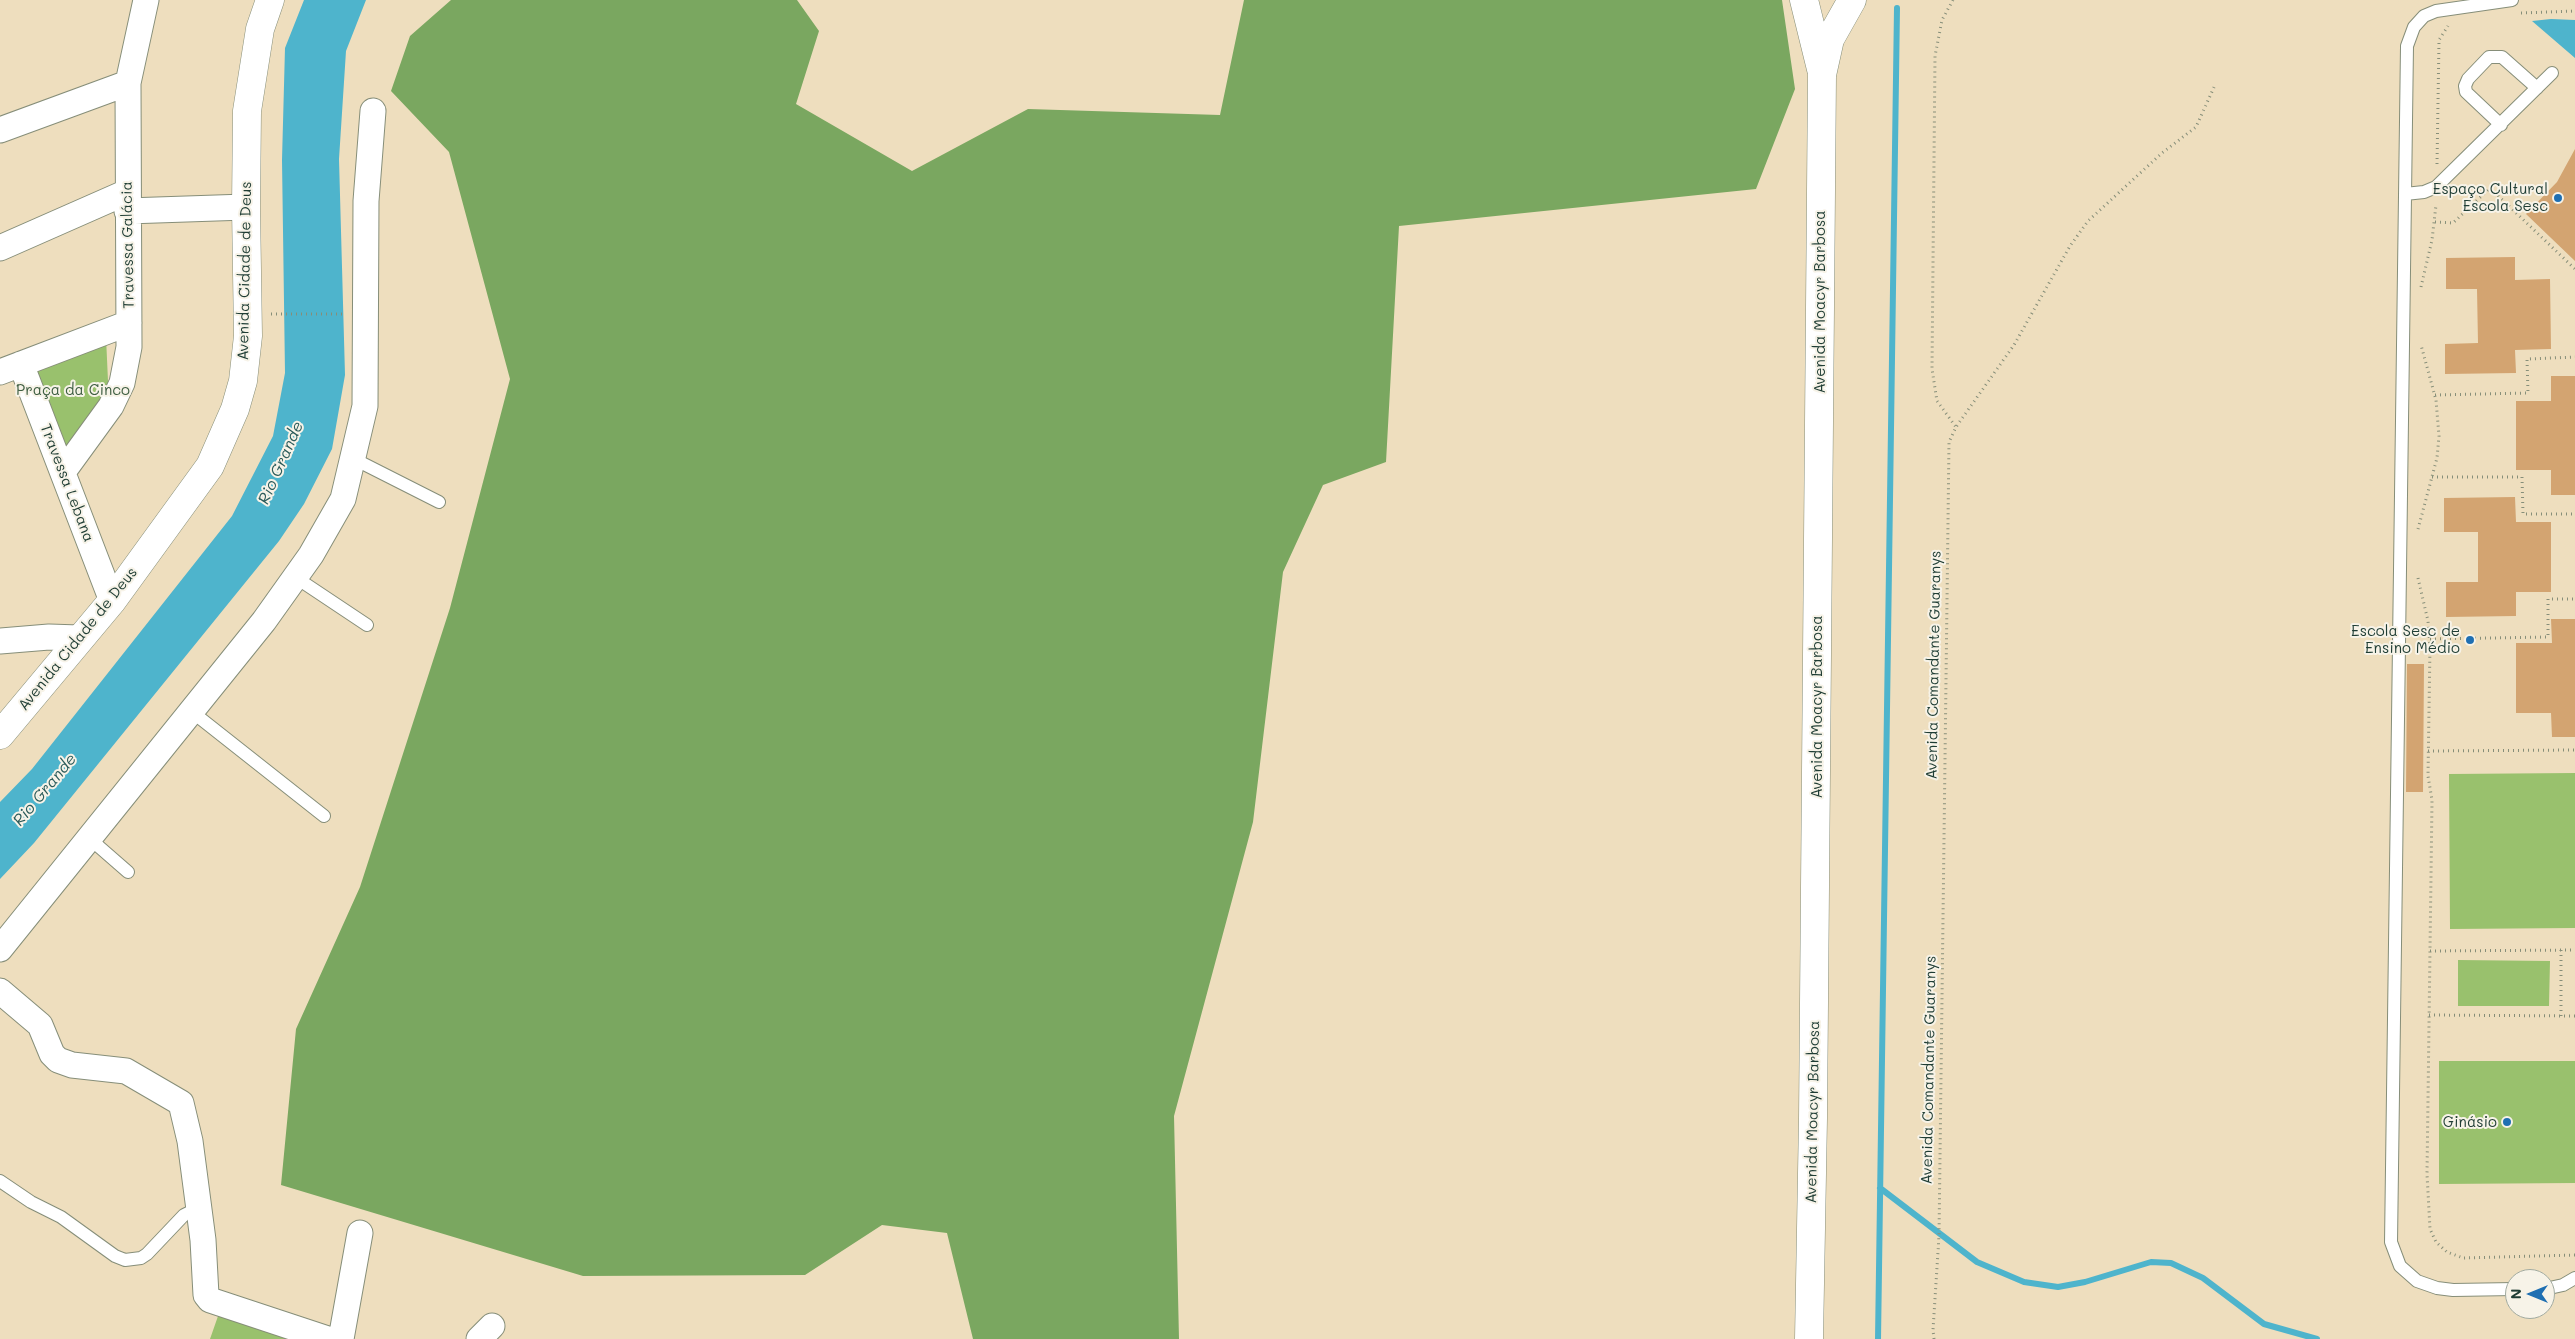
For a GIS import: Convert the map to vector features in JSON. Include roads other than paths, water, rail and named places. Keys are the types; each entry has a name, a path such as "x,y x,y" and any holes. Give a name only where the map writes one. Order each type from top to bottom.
{"street":[{"name":"Travessa Galácia","path":"63,472 111,406 122,383 129,347 128,83 146,0"},
{"name":"Avenida Cidade de Deus","path":"0,735 78,638 112,601 210,466 235,409 243,381 248,314 246,207 248,111 260,29 270,0"},
{"name":"Avenida Moacyr Barbosa","path":"1804,0 1822,75"},
{"name":"Avenida Moacyr Barbosa","path":"1809,1339 1814,1118 1822,75 1830,39 1852,0"},
{"path":"0,130 128,83"},
{"path":"0,949 264,621 312,555 343,499 366,406 366,201 373,110"},
{"path":"0,248 127,202 246,207"},
{"path":"11,368 129,323"},
{"name":"Travessa Lebana","path":"11,368 63,472 112,601"},
{"path":"0,640 49,637 78,638"},
{"path":"0,990 40,1025 52,1054 58,1060 72,1065 126,1071 181,1103 190,1141 203,1240 206,1295 210,1300 328,1339"},
{"path":"341,1339 360,1233"}],"lane":[{"path":"2505,1289 2453,1290 2437,1288 2418,1281 2400,1266 2391,1242 2407,46 2414,27 2424,16 2436,11 2512,0"},
{"path":"2501,125 2466,92 2465,86 2468,79 2489,57 2502,57 2537,88"},
{"path":"2405,194 2424,192 2436,187 2552,73"},
{"path":"354,459 438,502"},
{"path":"295,577 367,625"},
{"path":"192,711 324,816"},
{"path":"89,838 128,872"},
{"path":"0,1181 31,1202 61,1217 115,1256 126,1260 140,1258 147,1254 184,1215 198,1208"},
{"path":"2555,1287 2563,1285 2575,1278"}],"water":[{"name":"Rio Grande","path":"304,0 366,0 346,51 339,159 345,375 332,449 304,504 279,541 34,843 0,879 0,802 32,769 232,516 273,436 285,373 282,160 285,48"},
{"path":"2551,19 2575,20 2575,58 2532,21"}],"waterway":[{"path":"1878,1339 1897,8"},
{"path":"1880,1188 1977,1262 2024,1282 2058,1287 2085,1282 2151,1262 2171,1263 2203,1278 2264,1324 2317,1339"}],"place":[{"name":"Espaço Cultural Escola Sesc","path":"2558,198"},
{"name":"Escola Sesc de Ensino Médio","path":"2470,640"},
{"name":"Ginásio","path":"2507,1122"}],"park label":[{"name":"Praça da Cinco","path":"73,390"}]}
